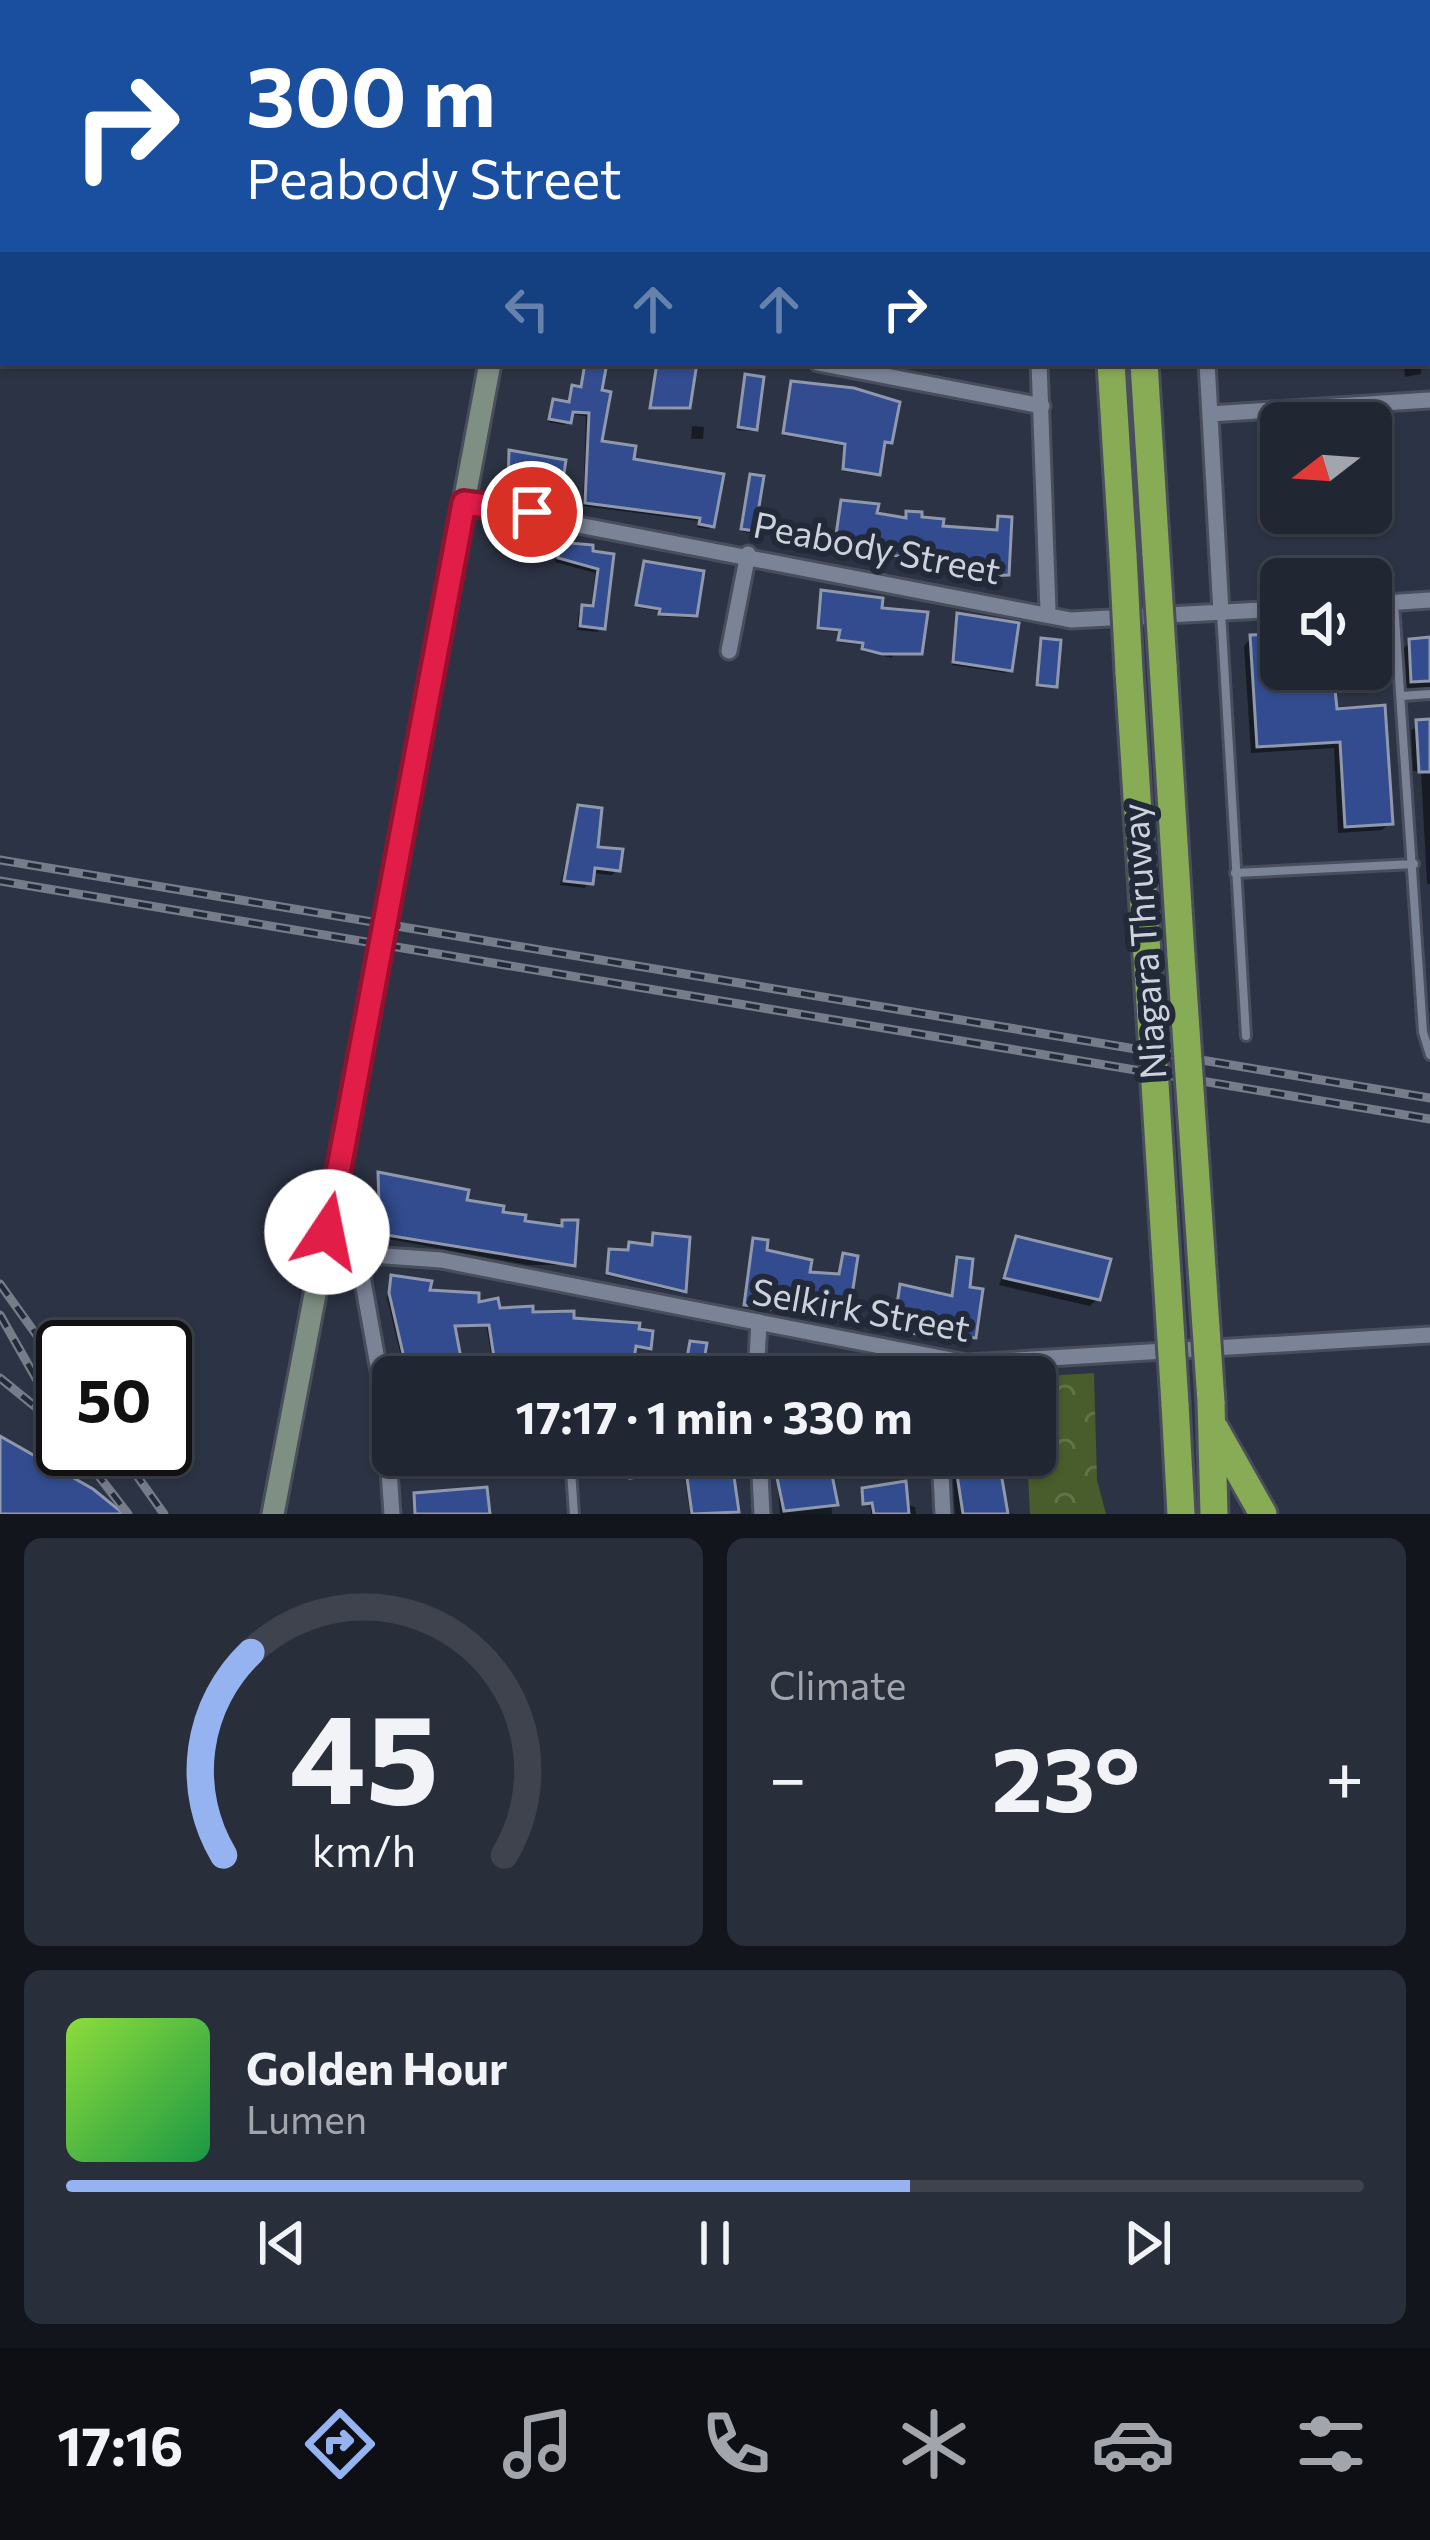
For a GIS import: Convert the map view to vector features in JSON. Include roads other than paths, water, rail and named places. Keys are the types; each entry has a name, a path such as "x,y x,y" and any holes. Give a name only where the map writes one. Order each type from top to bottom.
{"highway":[{"name":"Niagara Thruway","path":"1111,366 1181,1514"},
{"name":"Niagara Thruway","path":"1144,366 1214,1514"},
{"path":"1211,1411 1263,1514"}],"main road":[{"path":"273,1514 489,366"}],"street":[{"path":"834,366 1042,406"},
{"path":"1039,366 1048,611"},
{"path":"1208,366 1221,612"},
{"path":"1210,414 1430,400"},
{"name":"Peabody Street","path":"464,503 1096,623 1260,610"},
{"path":"729,651 748,554"},
{"path":"1394,602 1430,600"},
{"name":"Selkirk Street","path":"376,1356 358,1254 441,1260 929,1356"},
{"path":"757,1356 759,1322"},
{"name":"Selkirk Street","path":"1056,1358 1430,1335"},
{"path":"389,1476 392,1514"},
{"path":"760,1476 762,1514"},
{"path":"941,1476 943,1514"}],"lane":[{"path":"1394,602 1423,1031 1430,1054"},
{"path":"1221,612 1246,1036"},
{"path":"1402,696 1430,694"},
{"path":"1235,873 1414,863"},
{"path":"1419,952 1430,951"},
{"path":"571,1476 574,1514"}],"railway":[{"path":"0,860 1430,1098"},
{"path":"0,881 1430,1119"},
{"path":"0,1284 36,1334"},
{"path":"0,1315 36,1378"},
{"path":"0,1378 36,1407"},
{"path":"99,1476 128,1514"},
{"path":"137,1476 164,1514"}]}
